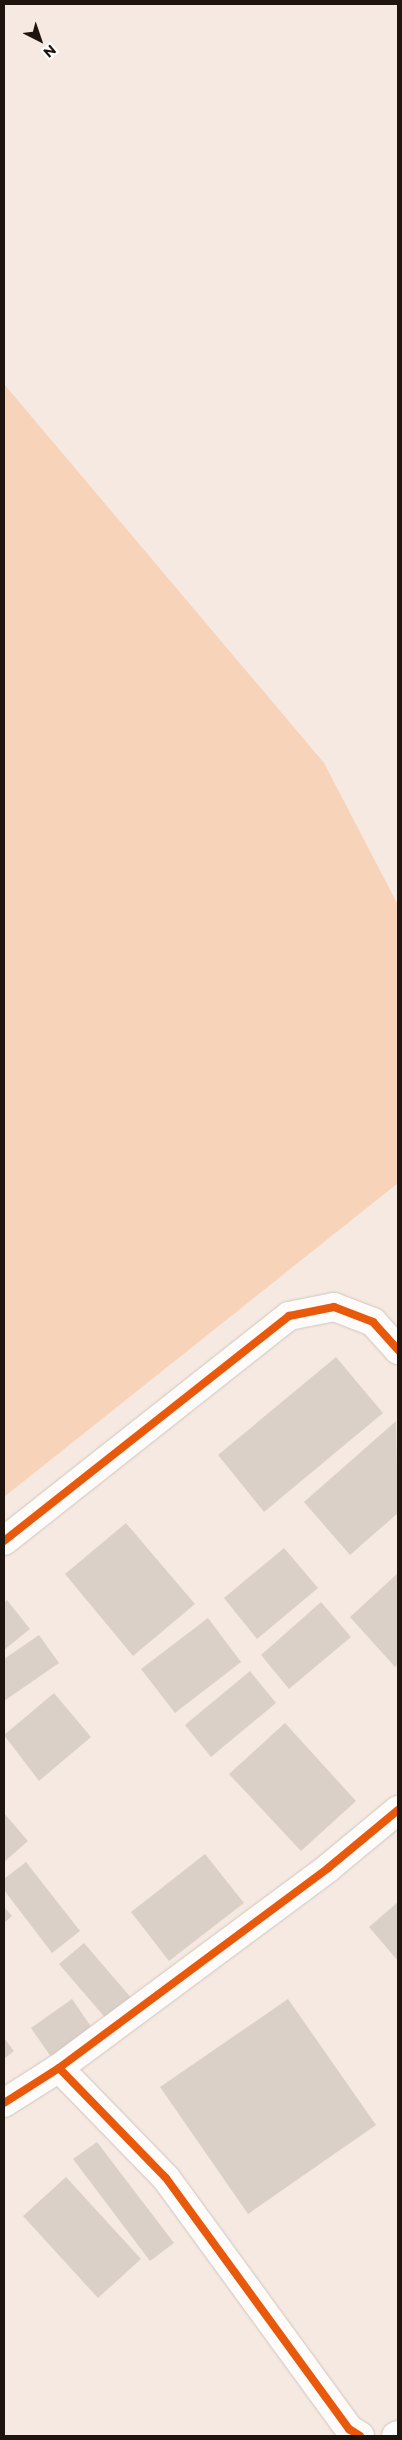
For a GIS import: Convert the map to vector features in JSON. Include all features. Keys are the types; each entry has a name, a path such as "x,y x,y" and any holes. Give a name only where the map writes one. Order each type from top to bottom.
{"street":[{"path":"4,1541 289,1316 334,1307 374,1322 398,1350"},
{"path":"4,2103 59,2068 328,1868 398,1810"},
{"path":"59,2068 166,2178 349,2429 360,2436"}],"shaded area":[{"path":"4,384 324,763 398,905 398,1183 4,1497"}],"building":[{"path":"336,1357 383,1413 264,1512 218,1455"},
{"path":"396,1421 398,1513 350,1555 304,1502"},
{"path":"126,1523 195,1604 133,1656 65,1574"},
{"path":"284,1548 318,1588 257,1639 224,1598"},
{"path":"398,1573 398,1664 395,1667 350,1617"},
{"path":"7,1600 30,1629 4,1650 4,1603"},
{"path":"321,1602 351,1637 289,1689 261,1655"},
{"path":"208,1618 241,1662 175,1713 141,1669"},
{"path":"39,1635 59,1663 4,1701 4,1659"},
{"path":"250,1671 276,1703 211,1757 185,1725"},
{"path":"54,1693 91,1737 39,1781 4,1735"},
{"path":"285,1723 356,1801 301,1851 229,1774"},
{"path":"4,1813 28,1841 4,1862"},
{"path":"205,1854 244,1903 169,1961 131,1912"},
{"path":"26,1862 80,1931 52,1953 4,1890 4,1879"},
{"path":"398,1902 398,1961 369,1927"},
{"path":"4,1907 12,1916 4,1923"},
{"path":"84,1943 133,2000 108,2021 59,1964"},
{"path":"72,1999 99,2038 58,2067 31,2028"},
{"path":"288,1999 376,2125 248,2214 160,2087"},
{"path":"4,2038 14,2051 4,2059"},
{"path":"97,2142 174,2243 150,2261 73,2159"},
{"path":"66,2177 141,2259 98,2298 23,2216"}],"cycle path":[{"path":"4,1541 289,1316 334,1307 373,1322 398,1350"},
{"path":"59,2068 328,1868 398,1810"},
{"path":"4,2103 59,2068 166,2178 349,2429 360,2436"}]}
